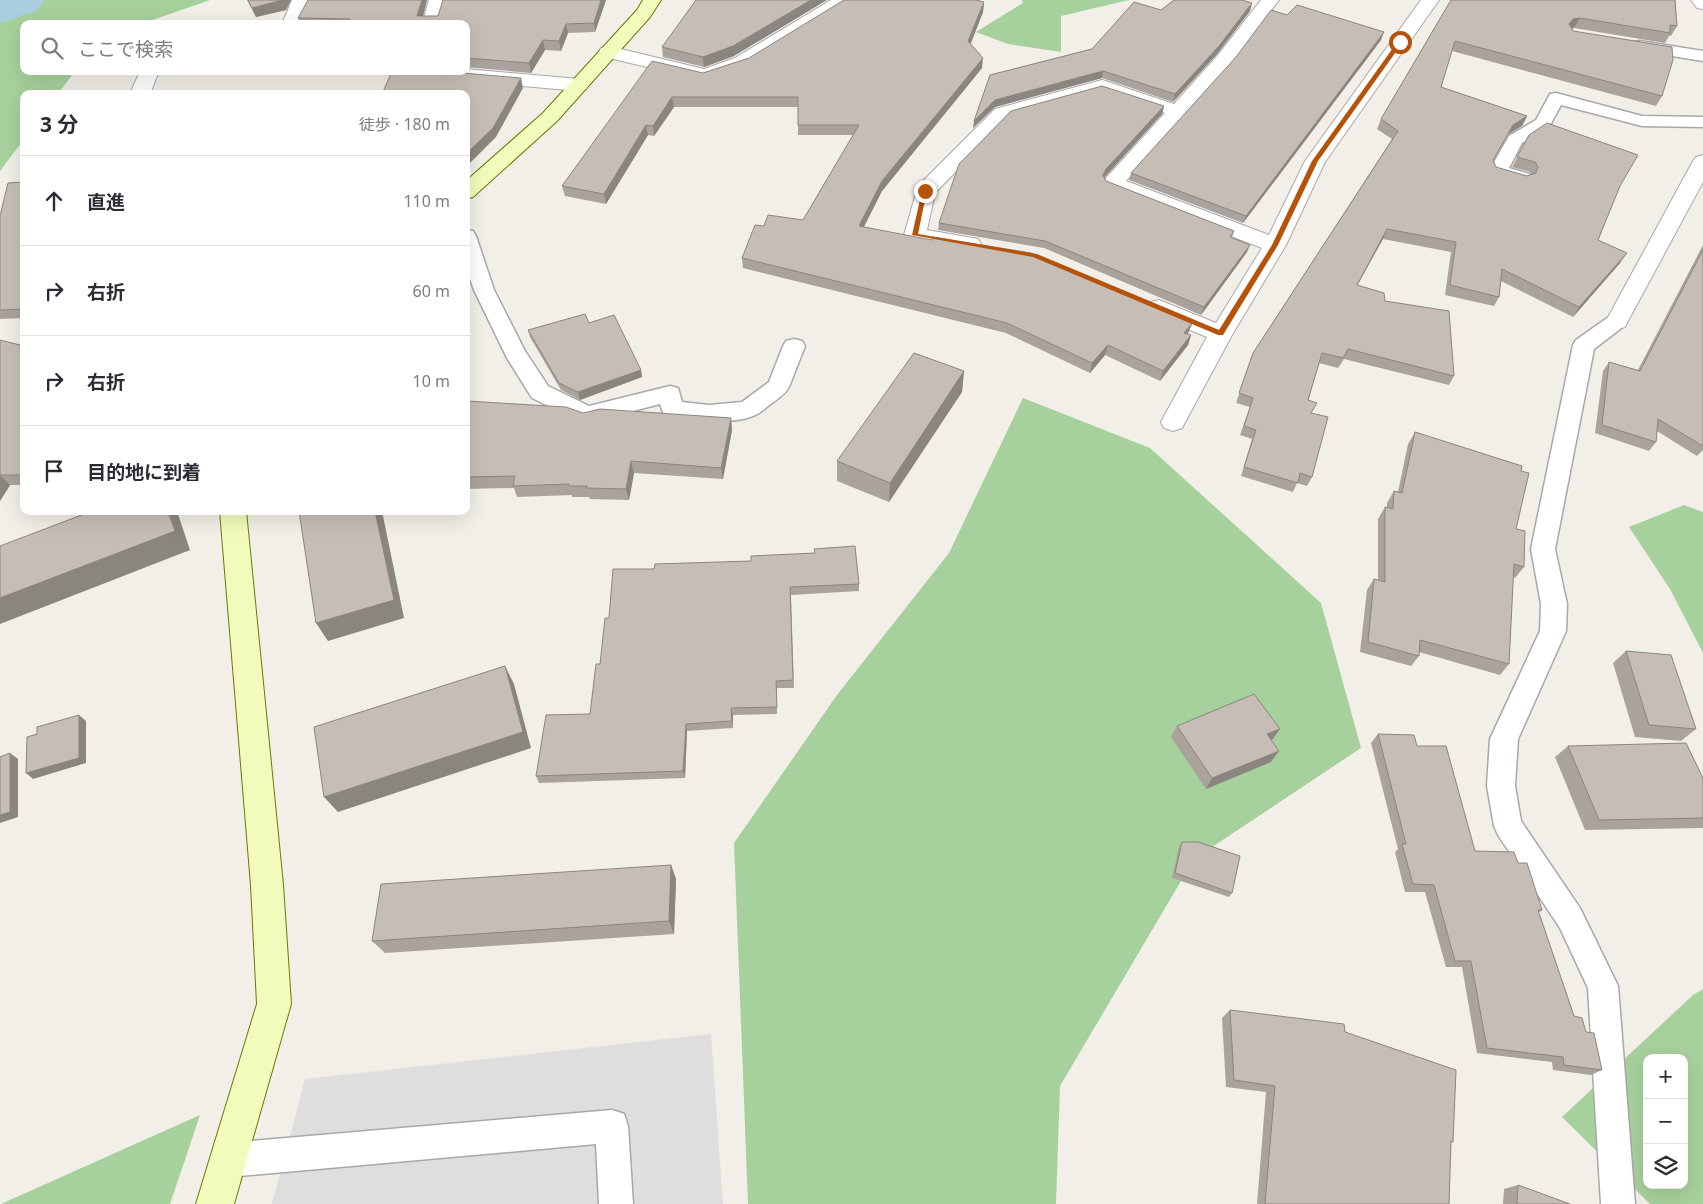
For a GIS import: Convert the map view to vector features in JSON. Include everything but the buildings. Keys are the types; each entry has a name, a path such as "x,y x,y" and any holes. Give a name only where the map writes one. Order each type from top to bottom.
{"street":[{"path":"293,20 301,0"},
{"path":"432,20 438,0"},
{"path":"470,188 550,117 644,13 652,0"},
{"path":"608,52 705,75 742,62 844,0"},
{"path":"1270,0 1225,59 1113,182 1275,245"},
{"path":"1173,422 1220,334 1275,245 1315,161 1430,0"},
{"path":"1700,0 1703,4"},
{"path":"142,90 148,75"},
{"path":"464,75 579,85"},
{"path":"988,248 915,235 925,191 1002,113 1102,86 1177,111"},
{"path":"1617,321 1632,287 1683,203 1703,161"},
{"path":"1141,300 1220,334"},
{"path":"215,1204 274,1004 267,885 249,705 233,515"}],"lane":[{"path":"1620,43 1703,56"},
{"path":"1522,178 1498,171 1515,140 1543,123 1556,98 1642,121 1703,122"},
{"path":"470,247 488,298 515,353 540,392 587,415 670,394 672,409 710,413 747,410 778,387 794,346"},
{"path":"1617,321 1584,345 1543,549 1554,604 1552,631 1504,739 1501,786 1508,826 1570,918 1603,986 1618,1204"},
{"path":"228,1160 612,1126 616,1204"}],"shaded area":[{"path":"711,1034 723,1204 272,1204 305,1079"}],"green space":[{"path":"12,0 210,0 152,20 20,20 20,75 72,75 61,90 20,90 20,144 0,171 0,4"},
{"path":"1022,0 1129,0 1061,16 1061,52 1008,44 976,32 1023,3"},
{"path":"1023,398 1150,448 1321,603 1361,748 1194,859 1060,1086 1056,1204 748,1204 734,843 837,695 949,553"},
{"path":"1684,505 1703,512 1703,653 1670,589 1629,527"},
{"path":"1703,989 1703,1204 1650,1204 1562,1117 1693,995"},
{"path":"200,1115 170,1204 1,1204"}],"waterway":[{"path":"0,8 19,0"}],"route":[{"path":"925,191 915,235 1035,255 1220,334 1275,245 1315,161 1400,42"}]}
